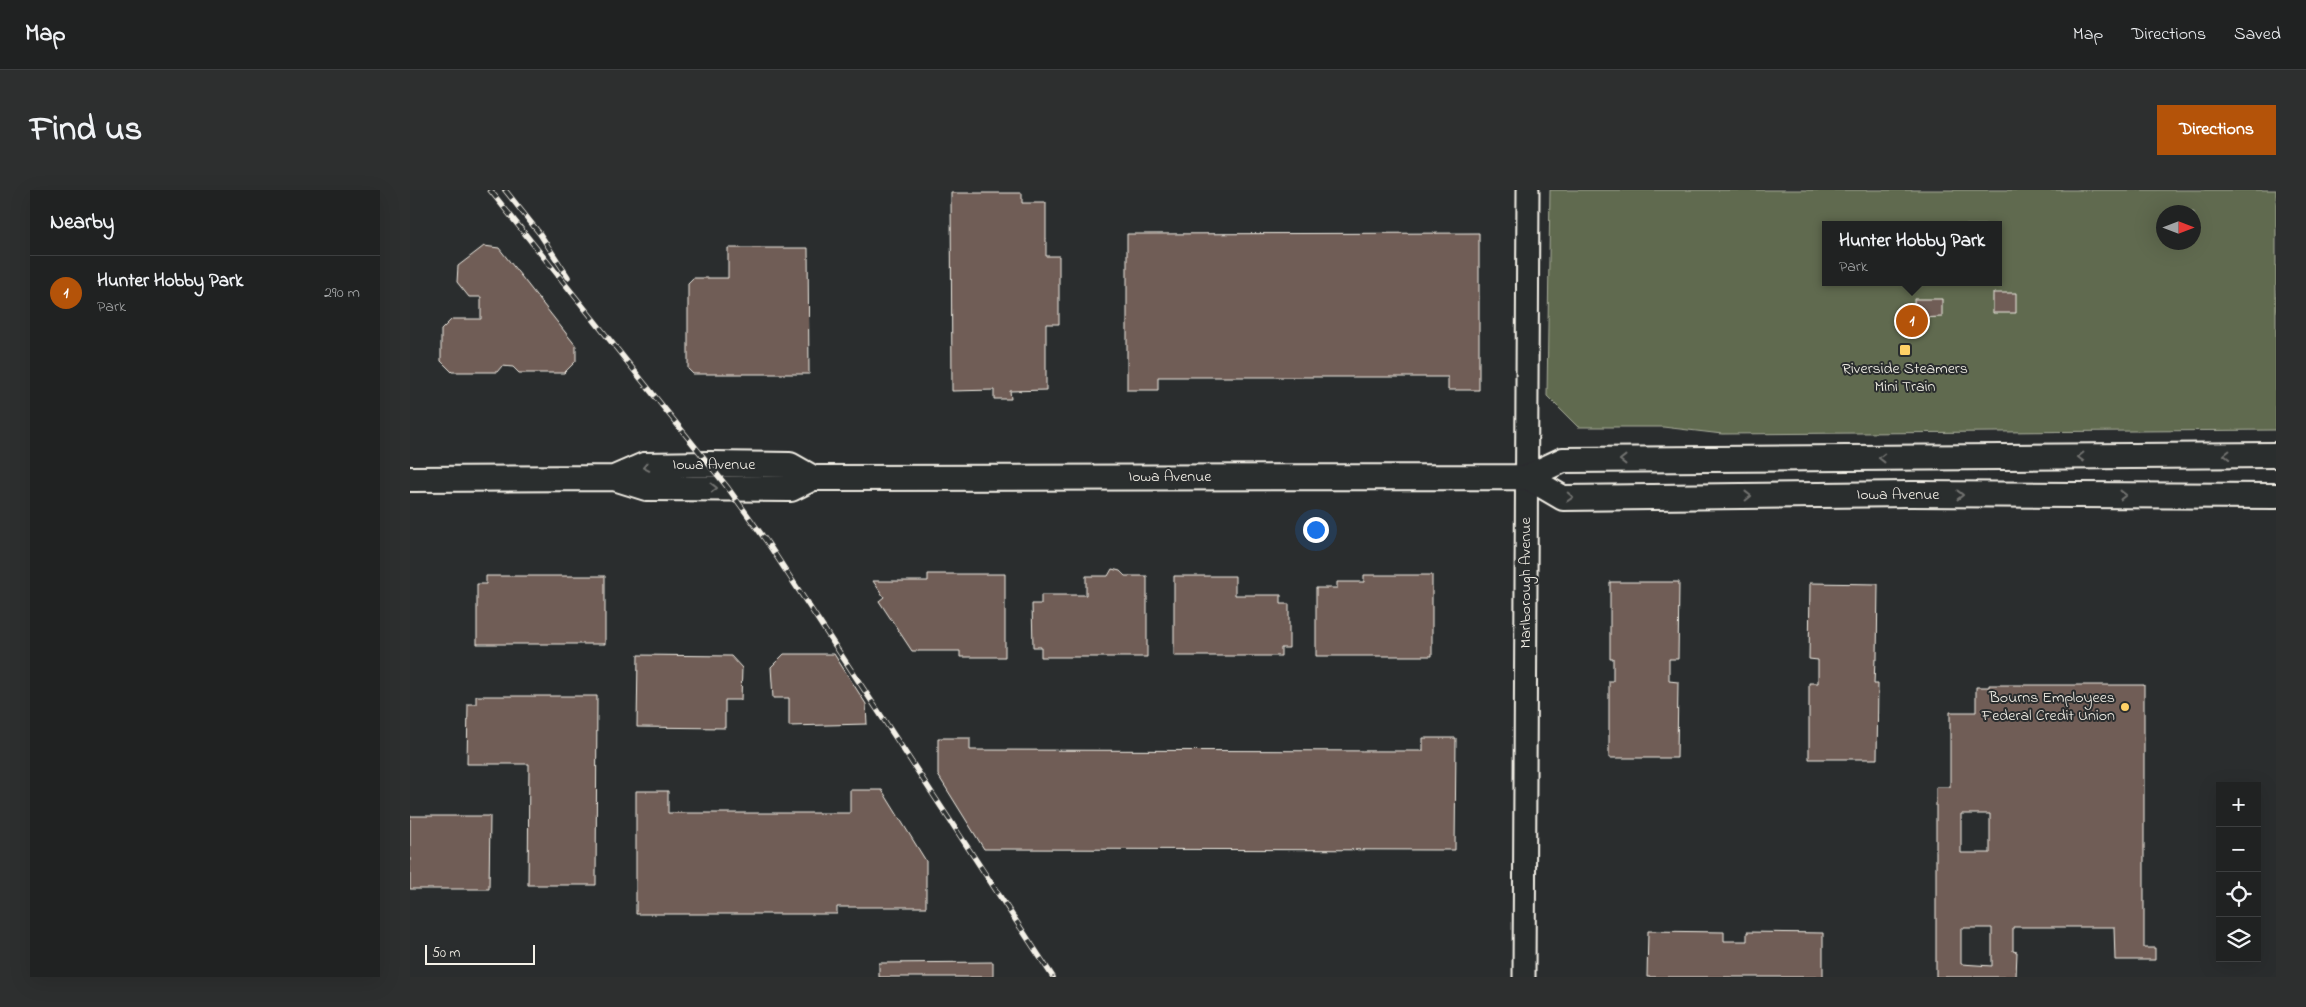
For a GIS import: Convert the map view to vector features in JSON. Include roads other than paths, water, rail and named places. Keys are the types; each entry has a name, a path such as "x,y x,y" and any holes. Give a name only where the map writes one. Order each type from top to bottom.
{"main road":[{"name":"Iowa Avenue","path":"410,479 614,478 646,488 791,489 813,478 1527,477 1562,460 2276,455"},
{"name":"Iowa Avenue","path":"1527,477 1562,498 1902,494 2276,496"}],"street":[{"name":"Marlborough Avenue","path":"1524,977 1528,190"}],"railway":[{"path":"490,190 728,488 767,542 1053,977"},
{"path":"505,190 540,234 568,277"}],"place":[{"name":"Hunter Hobby Park","path":"1912,321"},
{"name":"Riverside Steamers Mini Train","path":"1905,350"},
{"name":"Bourns Employees Federal Credit Union","path":"2125,707"}]}
